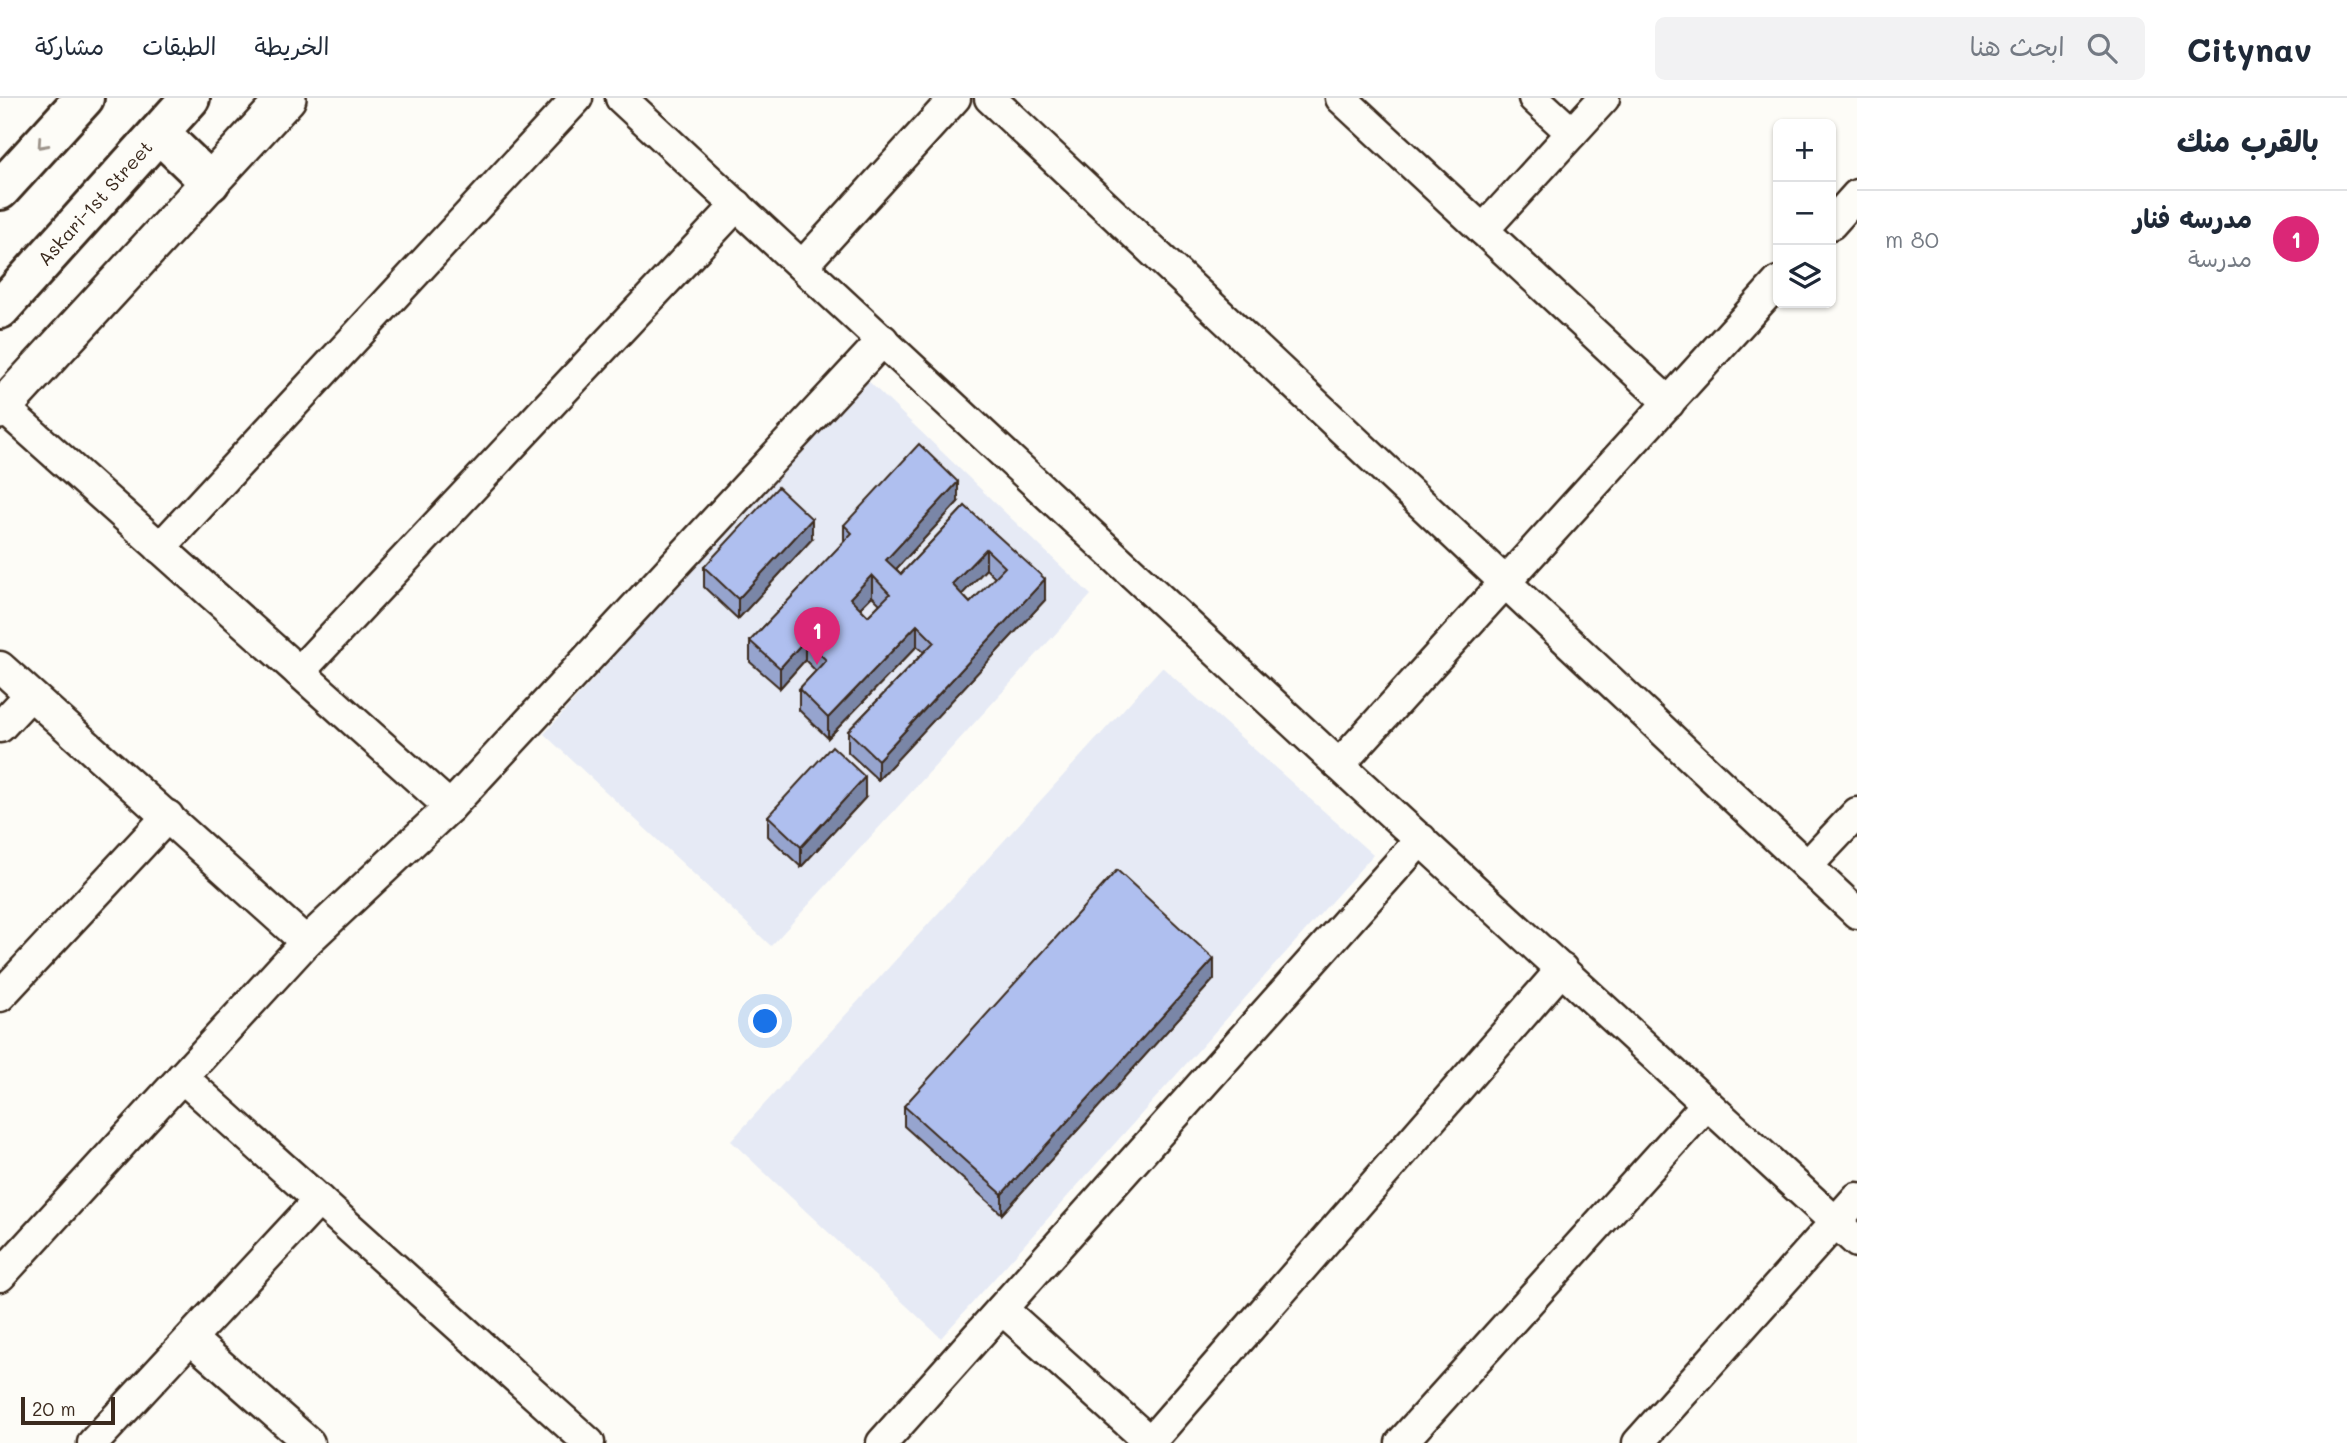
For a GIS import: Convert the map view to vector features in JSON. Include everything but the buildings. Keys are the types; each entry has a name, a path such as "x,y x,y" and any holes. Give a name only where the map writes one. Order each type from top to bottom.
{"main road":[{"path":"0,190 84,98"},
{"name":"Askari-1st Street","path":"0,309 190,98"},
{"path":"159,133 210,181"}],"street":[{"path":"287,98 1,408 450,807"},
{"path":"160,548 577,98"},
{"path":"802,266 955,98"},
{"path":"990,98 1857,913"},
{"path":"1341,98 1669,402"},
{"path":"1534,98 1572,133"},
{"path":"1483,230 1604,98"},
{"path":"632,102 802,266 1846,1232"},
{"path":"1836,218 1857,195"},
{"path":"299,672 737,205"},
{"path":"1339,765 1773,288"},
{"path":"0,1276 306,942 450,807 883,340"},
{"path":"0,667 306,942"},
{"path":"0,727 30,695"},
{"path":"1807,866 1857,813"},
{"path":"0,996 168,816"},
{"path":"882,1443 1421,839"},
{"path":"1002,1309 1151,1443 1562,969"},
{"path":"182,1077 589,1443"},
{"path":"1401,1443 1707,1104"},
{"path":"1638,1443 1846,1232 1857,1198"},
{"path":"93,1443 319,1200"},
{"path":"191,1339 309,1443"}],"shaded area":[{"path":"864,377 1091,595 771,946 544,734"},
{"path":"1162,667 1373,855 941,1338 731,1141"}],"place":[{"name":"مدرسه فنار","path":"817,665"}]}
